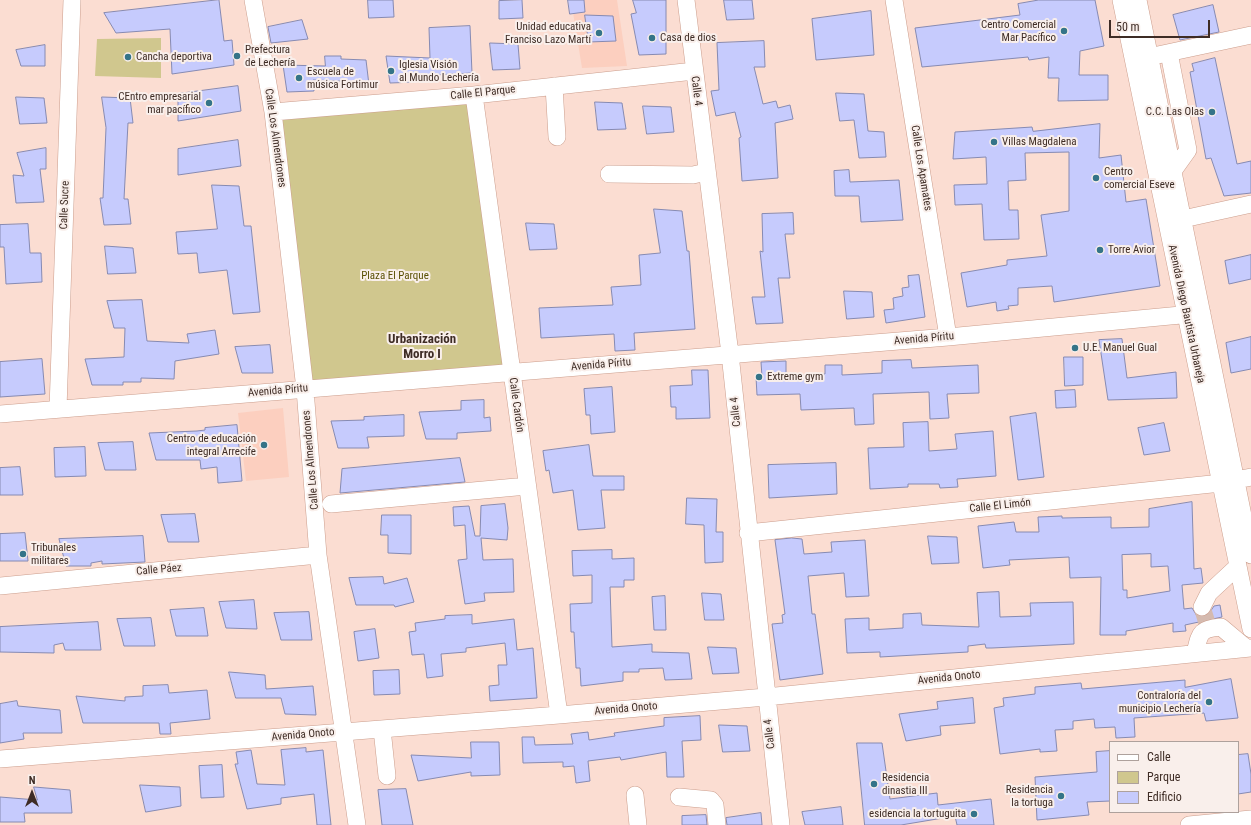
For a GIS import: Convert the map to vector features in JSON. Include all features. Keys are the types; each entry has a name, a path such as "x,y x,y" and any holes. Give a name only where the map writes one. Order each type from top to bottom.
{"street":[{"name":"Calle Sucre","path":"58,409 72,0"},
{"name":"Calle Los Almendrones","path":"253,0 273,112 305,389 318,555 357,825"},
{"name":"Calle 4","path":"686,0 706,172 730,354 748,533 781,825"},
{"name":"Calle Los Apamates","path":"894,0 948,337"},
{"name":"Avenida Diego Bautista Urbaneja","path":"1121,0 1194,313 1236,480 1251,555"},
{"name":"Avenida Diego Bautista Urbaneja","path":"1138,0 1183,219 1194,313"},
{"path":"1150,56 1251,35"},
{"path":"1170,53 1188,150 1173,171"},
{"name":"Calle El Parque","path":"273,112 474,95 694,71"},
{"path":"554,86 556,137"},
{"name":"Calle Cardón","path":"474,95 559,715"},
{"path":"609,174 693,175 706,172"},
{"path":"1183,219 1251,204"},
{"name":"Avenida Píritu","path":"0,414 948,337 1194,313"},
{"name":"Avenida Diego Bautista Urbaneja","path":"1236,480 1238,566 1251,629"},
{"name":"Calle El Limón","path":"748,533 1236,480"},
{"path":"331,504 527,486"},
{"name":"Calle Páez","path":"0,586 318,555"},
{"path":"1195,653 1200,634 1204,629 1209,593 1238,566"},
{"path":"1206,619 1221,627 1248,648"},
{"name":"Avenida Onoto","path":"0,760 766,697 1248,648"},
{"path":"382,729 387,776"},
{"path":"635,795 638,825"},
{"path":"679,797 711,800 715,805 717,825"},
{"path":"1189,825 1251,819"}],"shaded area":[{"name":"Unidad educativa Franciso Lazo Martí","path":"571,0 617,0 627,66 582,68"},
{"name":"Centro de educación integral Arrecife","path":"283,408 289,477 246,481 238,413"}],"green space":[{"name":"Cancha deportiva","path":"161,38 161,78 95,76 97,39"},
{"name":"Plaza El Parque","path":"474,95 512,372 305,389 273,112"}],"building":[{"path":"219,0 224,41 232,40 234,65 172,74 170,29 116,33 104,13"},
{"path":"368,0 393,0 394,17 369,18"},
{"path":"522,0 523,18 499,19 499,1"},
{"path":"568,0 584,0 585,12 570,14"},
{"path":"633,0 666,0 666,54 639,55 631,14 636,13"},
{"path":"724,0 752,0 754,19 727,20"},
{"path":"1039,0 1095,0 1104,46 1080,51 1079,75 1108,75 1108,100 1058,101 1059,78 1048,78 1049,57 1029,60 1028,57 922,67 915,28 1020,15 1018,4"},
{"path":"1213,5 1219,32 1180,40 1173,15"},
{"path":"871,11 874,55 816,60 812,19"},
{"path":"585,15 613,16 616,41 589,42"},
{"path":"302,20 308,39 271,43 268,27"},
{"path":"470,26 472,73 416,76 417,82 390,83 386,56 430,58 429,28"},
{"path":"764,41 765,67 754,67 763,104 776,101 778,108 790,105 793,119 775,123 778,178 742,181 739,138 741,137 735,112 716,116 711,91 719,90 717,43"},
{"path":"490,43 518,44 520,69 493,70"},
{"path":"45,45 45,66 21,66 16,50"},
{"path":"325,56 341,56 341,59 366,60 369,85 342,86 341,81 313,80 314,91 287,92 283,65 325,66"},
{"name":"C.C. Las Olas","path":"1215,58 1237,164 1251,161 1251,193 1224,196 1211,158 1206,159 1190,72 1194,71 1192,64"},
{"name":"CEntro empresarial mar pacífico","path":"238,86 241,111 178,121 178,94"},
{"path":"836,93 864,94 868,131 884,132 886,157 859,158 854,120 840,121"},
{"path":"16,97 44,98 47,123 20,124"},
{"path":"102,97 130,98 133,123 128,123 124,199 128,199 131,224 104,225 100,198 103,198 106,128"},
{"path":"595,102 622,103 626,129 598,130"},
{"path":"643,106 671,107 674,132 647,134"},
{"path":"1100,124 1099,158 1121,155 1126,202 1146,199 1160,286 1054,302 1052,286 1018,288 1018,305 1008,306 1009,309 997,311 996,302 967,307 961,273 1007,265 1007,260 1047,256 1041,215 1069,211 1069,152 1025,153 1026,180 1008,181 1009,210 1018,210 1019,239 984,240 982,204 955,205 954,185 987,184 986,157 953,159 955,132 1032,127 1033,131"},
{"path":"238,140 241,166 178,175 178,149"},
{"path":"46,148 46,169 40,169 44,202 16,203 13,175 24,176 17,153"},
{"path":"849,170 850,182 899,180 903,220 861,222 859,196 835,196 834,171"},
{"path":"212,185 239,186 244,226 251,226 260,312 233,314 227,270 199,273 197,253 178,254 176,232 217,229"},
{"path":"654,209 682,211 687,251 689,251 695,329 634,333 635,350 615,351 614,334 541,338 539,308 613,305 611,287 641,285 639,255 660,253"},
{"path":"793,213 794,234 785,234 790,278 778,278 783,323 756,324 752,297 765,297 760,251 763,252 762,214"},
{"path":"526,223 554,224 557,249 530,250"},
{"path":"28,224 30,253 41,253 42,282 6,284 4,247 0,247 0,225"},
{"path":"105,246 133,248 136,273 108,274"},
{"path":"1251,255 1251,279 1229,284 1225,261"},
{"path":"919,275 925,317 886,323 884,310 894,309 893,298 903,296 902,288 909,287 908,276"},
{"path":"844,291 872,292 874,317 847,319"},
{"path":"142,300 147,341 189,343 187,334 215,330 219,354 175,361 174,379 141,378 141,382 123,382 123,385 92,385 85,359 124,357 125,328 114,328 107,301"},
{"path":"1251,337 1251,369 1231,373 1226,343"},
{"path":"1122,339 1127,378 1176,372 1177,398 1108,400 1099,340"},
{"path":"270,345 273,373 242,373 235,347"},
{"path":"1064,357 1083,357 1083,385 1065,386"},
{"path":"42,359 45,394 0,397 0,362"},
{"path":"911,360 912,368 978,365 979,393 947,394 949,418 930,419 929,392 873,394 874,424 855,425 854,408 801,410 800,394 757,395 756,377 762,377 761,362 786,361 786,376 825,374 825,365 842,365 842,375 882,373 882,361"},
{"path":"692,370 708,370 710,418 676,419 676,407 671,407 670,386 692,385"},
{"path":"612,387 615,432 591,434 590,415 586,415 584,389"},
{"path":"1075,390 1076,407 1056,408 1055,391"},
{"path":"484,400 484,418 490,417 491,431 457,433 457,439 426,439 419,412 461,410 461,401"},
{"path":"1036,413 1044,477 1018,480 1010,417"},
{"path":"404,415 404,436 367,437 369,448 338,448 331,421 364,420 364,417"},
{"path":"928,422 929,451 957,449 955,434 993,431 996,476 957,479 958,487 940,488 939,484 908,484 908,487 870,489 868,448 904,447 903,423"},
{"path":"1164,423 1170,451 1144,455 1138,428"},
{"path":"237,425 242,481 218,483 217,467 201,469 200,460 156,460 149,433 197,431 205,430 205,428"},
{"path":"133,442 136,470 105,470 98,443"},
{"path":"589,445 593,476 624,476 624,490 601,490 605,528 578,530 573,490 553,493 549,470 546,471 543,451"},
{"path":"85,447 86,476 55,477 54,448"},
{"path":"460,458 465,482 340,493 342,469"},
{"path":"836,463 837,494 769,498 768,465"},
{"path":"20,467 23,495 0,495 0,468"},
{"path":"687,498 717,499 716,532 723,532 723,562 705,563 704,525 686,524"},
{"path":"1192,502 1194,569 1201,568 1203,583 1182,585 1184,609 1192,608 1197,616 1203,617 1208,615 1214,606 1220,605 1222,617 1185,625 1186,631 1173,632 1173,623 1126,631 1126,635 1100,635 1101,577 1070,578 1069,557 1009,560 1010,565 983,568 978,526 1014,522 1016,532 1039,532 1038,517 1062,516 1062,518 1111,517 1111,528 1149,527 1149,509","holes":["1151,554 1151,567 1168,566 1170,591 1127,598 1127,590 1123,590 1122,555"]},
{"path":"505,504 508,528 507,540 481,538 483,560 513,559 514,592 484,593 485,601 465,604 458,560 467,559 465,525 454,526 453,507 469,506 475,536 480,536 481,506"},
{"path":"195,514 199,542 168,542 161,515"},
{"path":"382,515 411,515 411,554 388,553 388,535 381,535"},
{"path":"25,533 28,561 0,561 0,534"},
{"path":"143,536 145,562 102,564 102,561 91,563 91,566 66,566 59,539"},
{"path":"928,536 957,537 959,563 932,564"},
{"path":"792,538 802,539 804,554 832,552 831,542 865,540 869,596 846,597 844,573 808,576 812,614 815,614 823,674 780,680 772,624 783,623 782,615 785,614 775,540"},
{"path":"612,550 612,559 634,558 634,580 624,580 624,587 610,587 612,647 652,644 652,652 689,653 692,679 665,680 663,668 639,669 639,672 623,672 623,681 581,686 580,668 576,668 574,632 571,632 570,604 592,603 592,575 573,576 572,551"},
{"path":"383,577 384,584 407,578 414,602 395,607 394,605 356,605 349,578"},
{"path":"999,592 1000,617 1031,616 1030,603 1073,602 1074,644 986,648 985,644 968,646 968,652 880,657 880,652 847,653 845,619 869,618 869,630 903,628 903,614 921,613 922,625 979,627 977,593"},
{"path":"702,593 721,594 724,620 705,620"},
{"path":"665,596 666,630 654,630 652,597"},
{"path":"254,600 257,629 226,628 219,602"},
{"path":"204,608 208,636 176,636 170,610"},
{"path":"309,612 312,640 281,640 274,613"},
{"path":"472,615 472,624 514,619 517,650 533,648 537,698 490,701 489,686 499,685 498,665 507,665 505,643 466,648 466,652 441,654 443,676 427,678 424,654 412,655 409,632 416,631 415,623 445,619 445,616"},
{"path":"151,618 155,646 124,646 117,619"},
{"path":"98,622 101,650 65,650 63,643 54,645 54,653 0,652 0,627"},
{"path":"375,629 379,658 358,661 354,632"},
{"path":"708,647 736,648 739,673 713,674"},
{"path":"399,670 400,694 374,695 373,671"},
{"path":"229,672 265,675 266,689 313,686 316,715 285,714 281,698 236,698"},
{"path":"1231,679 1238,718 1206,721 1204,713 1134,718 1135,737 1116,738 1115,727 1095,728 1094,719 1073,721 1073,729 1055,730 1057,751 1040,752 1040,749 1000,754 994,708 1004,706 1003,698 1035,694 1035,687 1081,683 1082,689 1185,680 1185,687"},
{"path":"168,685 169,693 207,690 210,719 170,723 171,734 160,734 159,723 83,723 76,696 125,701 125,697 143,696 143,686"},
{"path":"973,698 975,723 940,726 941,735 906,741 899,714 938,709 937,702"},
{"path":"17,701 18,706 60,710 62,733 23,733 24,739 0,743 0,704"},
{"path":"700,716 701,740 682,741 684,777 667,777 666,752 621,760 620,757 588,761 590,781 576,783 574,766 563,767 563,762 523,763 522,737 534,737 535,745 573,744 571,734 588,732 589,740 615,736 614,733 664,726 664,718"},
{"path":"719,725 747,726 750,751 723,752"},
{"path":"471,742 499,742 500,775 471,776 471,772 418,781 411,755 471,758"},
{"path":"857,743 882,743 890,799 937,793 938,805 991,799 994,825 957,825 955,816 901,825 865,825"},
{"path":"306,748 306,752 323,750 331,825 317,825 314,794 281,798 281,804 247,809 235,764 238,764 236,752 251,750 257,784 285,785 281,750"},
{"name":"Residencia la tortuga","path":"1109,751 1109,801 1087,802 1089,815 1037,820 1035,777 1097,772 1096,752"},
{"path":"1248,754 1251,774 1251,792 1239,794 1239,755"},
{"path":"222,765 224,797 201,798 199,766"},
{"path":"140,785 180,787 181,806 146,812"},
{"path":"34,787 70,790 72,813 24,813 25,822 0,822 0,797 37,800"},
{"path":"406,789 413,825 382,825 378,790"},
{"path":"841,807 843,825 805,825 802,812"},
{"path":"761,813 762,825 727,825 726,818"},
{"path":"706,815 707,825 682,825 682,816"}],"tunnel":[{"path":"1202,607 1207,623"}],"place":[{"name":"Centro Comercial Mar Pacífico","path":"1064,31"},
{"name":"Unidad educativa Franciso Lazo Martí","path":"599,33"},
{"name":"Casa de dios","path":"652,38"},
{"name":"Prefectura de Lechería","path":"237,56"},
{"name":"Cancha deportiva","path":"128,57"},
{"name":"Iglesia Visión al Mundo Lechería","path":"391,71"},
{"name":"Escuela de música Fortimur","path":"299,78"},
{"name":"CEntro empresarial mar pacífico","path":"209,103"},
{"name":"C.C. Las Olas","path":"1212,112"},
{"name":"Villas Magdalena","path":"994,142"},
{"name":"Centro comercial Eseve","path":"1096,178"},
{"name":"Torre Avior","path":"1100,250"},
{"name":"U.E. Manuel Gual","path":"1075,348"},
{"name":"Extreme gym","path":"759,377"},
{"name":"Centro de educación integral Arrecife","path":"264,445"},
{"name":"Tribunales militares","path":"23,554"},
{"name":"Contraloría del municipio Lechería","path":"1209,702"},
{"name":"Residencia dinastia III","path":"874,784"},
{"name":"Residencia la tortuga","path":"1061,796"},
{"name":"esidencia la tortuguita","path":"974,814"}],"district":[{"name":"Urbanización Morro I","path":"422,348"}]}
